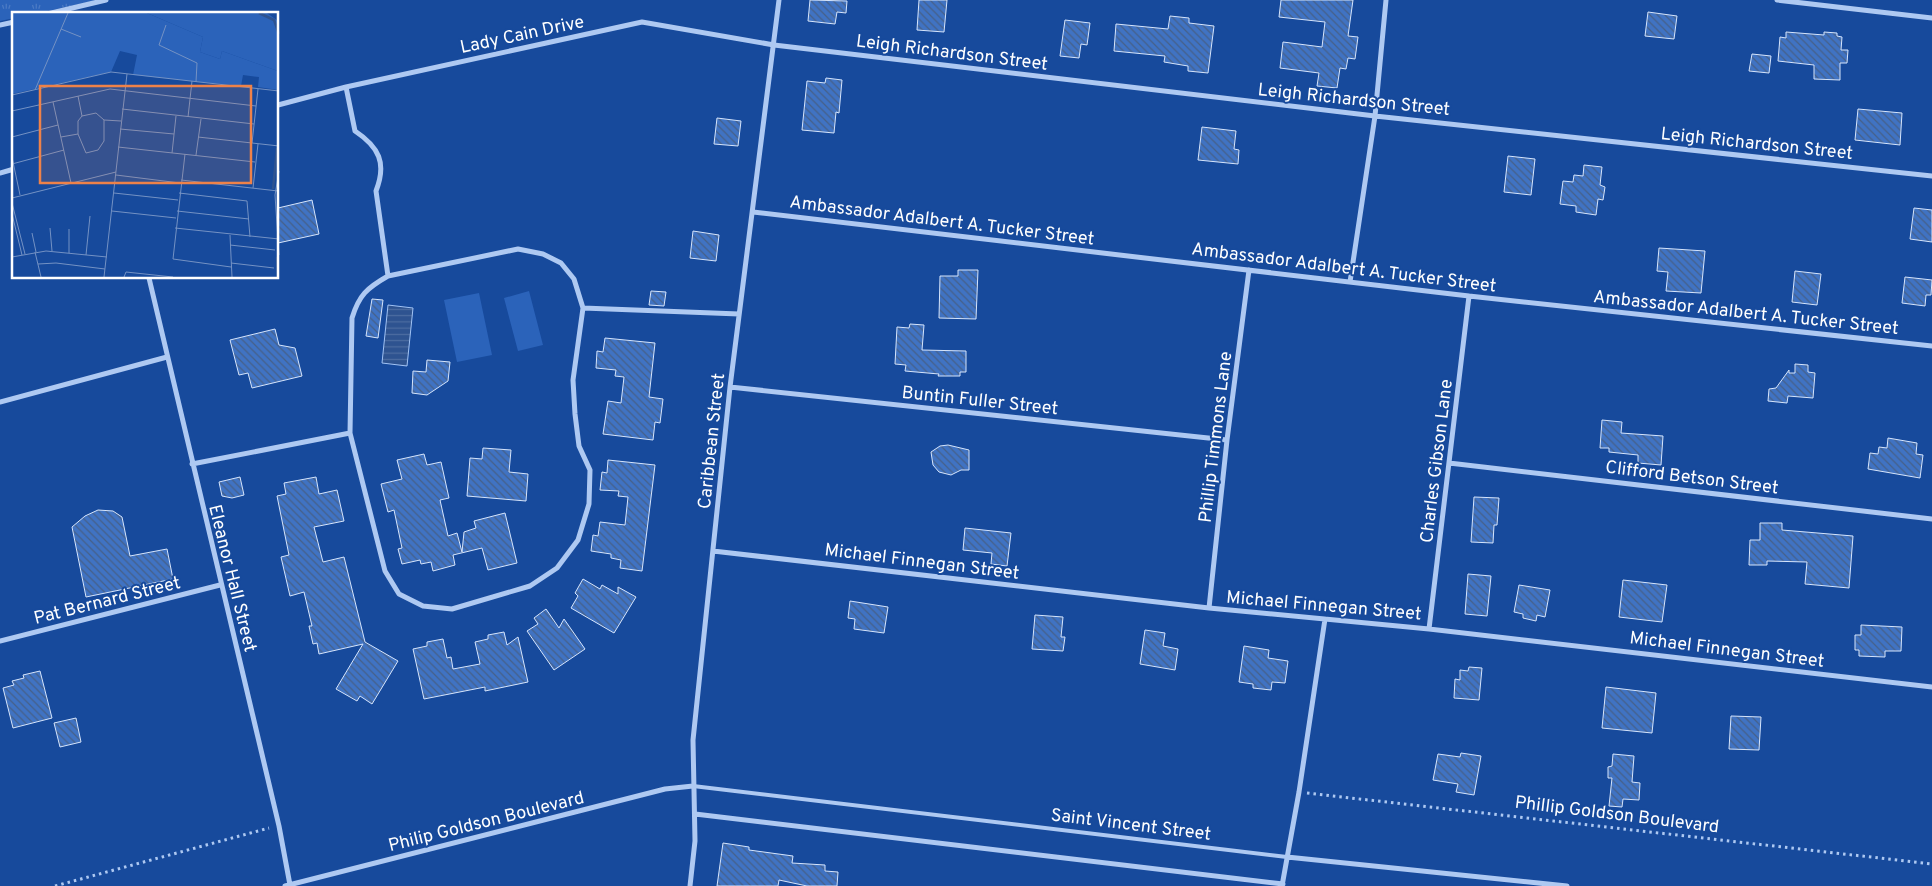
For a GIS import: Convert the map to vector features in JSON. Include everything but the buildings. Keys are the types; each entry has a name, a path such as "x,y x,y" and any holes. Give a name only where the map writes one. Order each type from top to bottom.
{"street":[{"path":"55,12 106,0"},
{"name":"Caribbean Street","path":"690,886 695,841 692,740 730,387 779,0"},
{"path":"1350,282 1375,116 1386,0"},
{"path":"1777,0 1932,18"},
{"name":"Lady Cain Drive","path":"279,105 346,87 642,22 774,45"},
{"name":"Leigh Richardson Street","path":"774,45 1375,116 1932,176"},
{"path":"346,87 355,131 369,140 379,155 381,178 376,191 388,276"},
{"name":"Ambassador Adalbert A. Tucker Street","path":"753,212 1469,296 1932,346"},
{"path":"518,249 543,254 561,263 574,278 584,308 573,380 579,446 590,470 589,504 578,540 557,568 530,586 452,609 423,606 399,594 385,571 350,433 352,318 357,300 370,286 388,276 518,249"},
{"name":"Phillip Timmons Lane","path":"1210,608 1227,440 1248,270"},
{"name":"Eleanor Hall Street","path":"149,279 220,584 279,826 288,885"},
{"name":"Charles Gibson Lane","path":"1429,629 1469,296"},
{"path":"584,308 739,314"},
{"path":"0,402 167,357"},
{"name":"Buntin Fuller Street","path":"730,387 1227,440"},
{"path":"192,464 350,433"},
{"name":"Clifford Betson Street","path":"1449,463 1932,519"},
{"name":"Michael Finnegan Street","path":"713,551 1210,608 1429,629 1932,687"},
{"name":"Pat Bernard Street","path":"0,641 220,584"},
{"path":"695,814 1282,885 1299,792 1325,619"},
{"name":"Philip Goldson Boulevard","path":"288,885 665,789 693,786"},
{"name":"Saint Vincent Street","path":"1287,857 1567,886"}],"lane":[{"name":"Saint Vincent Street","path":"693,786 1287,857"}],"path":[{"name":"Phillip Goldson Boulevard","path":"1299,792 1932,864"},
{"path":"55,886 279,826"}],"green space":[{"path":"0,0 97,0 43,12 12,12 12,18 0,21"},
{"path":"529,291 543,345 518,351 504,298"},
{"path":"479,293 492,355 457,362 444,300"}],"shaded area":[{"path":"388,305 413,308 407,366 382,363"}]}
